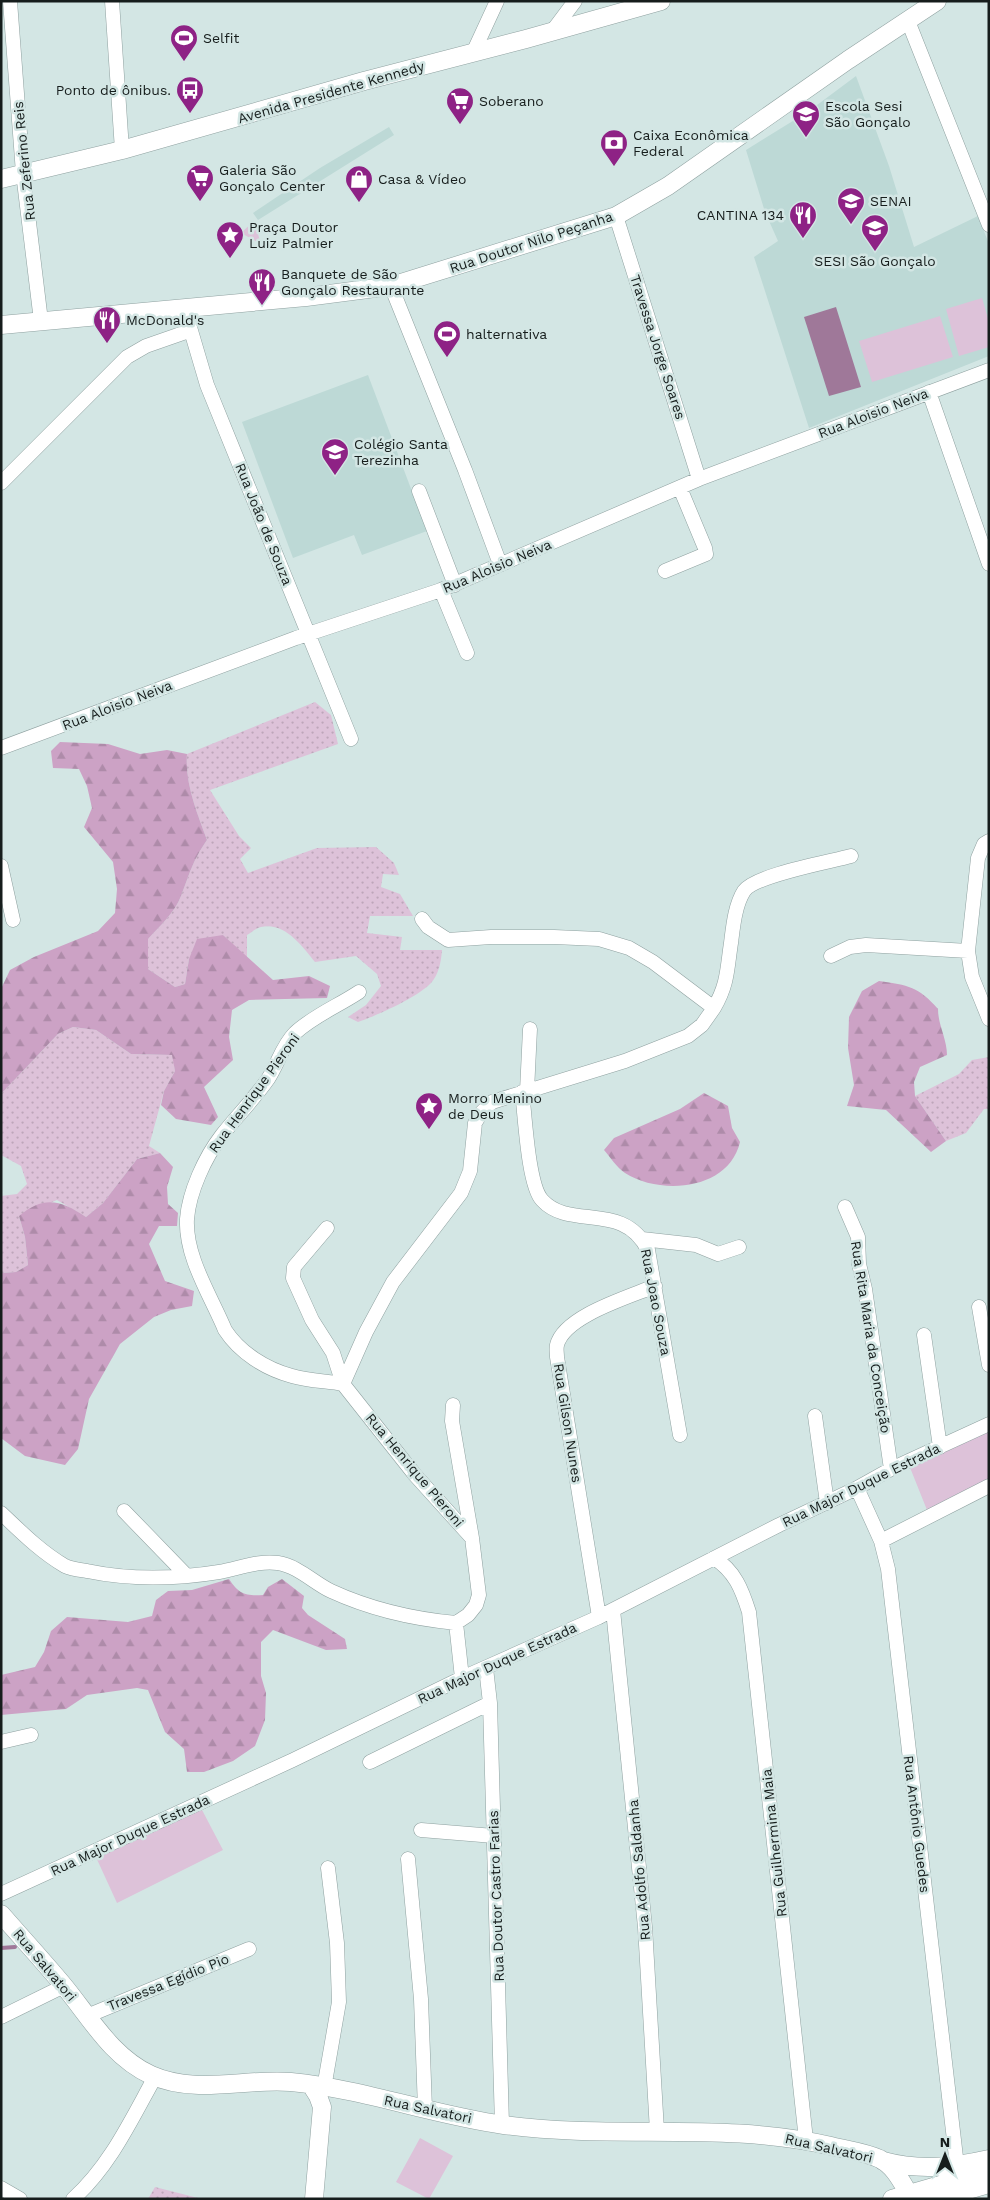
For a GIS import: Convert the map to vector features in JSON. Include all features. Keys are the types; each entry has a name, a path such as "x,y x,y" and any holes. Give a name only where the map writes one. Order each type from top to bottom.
{"main road":[{"name":"Avenida Presidente Kennedy","path":"1,179 122,150 661,1"},
{"name":"Rua Doutor Nilo Peçanha","path":"1,325 306,297 390,286 616,216 668,186 848,60 937,1"},
{"name":"Rua Salvatori","path":"1,1914 64,1986 118,2055 135,2067 155,2077 192,2086 269,2082 317,2086 502,2125 551,2130 658,2131 774,2136 806,2140 881,2160 894,2170 909,2194"},
{"path":"314,2199 322,2107 317,2086"},
{"path":"322,2107 332,2096 342,2091"},
{"path":"881,2160 916,2167 957,2166 989,2159"},
{"path":"892,2199 989,2171"},
{"path":"937,2199 989,2184"}],"street":[{"name":"Rua Zeferino Reis","path":"10,1 23,173 41,321"},
{"path":"112,1 122,150"},
{"path":"473,53 497,1"},
{"path":"551,32 575,1"},
{"path":"908,21 989,225"},
{"name":"Travessa Jorge Soares","path":"616,216 699,479"},
{"path":"390,286 465,470 500,564"},
{"name":"Rua João de Souza","path":"184,307 189,331 207,385 351,739"},
{"path":"1,483 127,357 146,346 189,331"},
{"name":"Rua Aloisio Neiva","path":"1,748 309,634 455,585 699,479 989,370"},
{"path":"929,392 989,564"},
{"path":"665,571 706,554 680,488"},
{"path":"419,491 455,585"},
{"path":"441,590 467,653"},
{"path":"989,841 984,844 978,858 968,951 972,977 989,1019"},
{"path":"343,1384 366,1332 392,1282 461,1193 470,1171 475,1123 481,1113 492,1102 625,1061 688,1036 702,1025 723,993 728,974 737,907 743,892 749,885 764,878 851,856"},
{"path":"1,866 14,920"},
{"path":"422,919 432,931 448,940 492,937 599,939 629,948 653,962 714,1008"},
{"path":"831,956 850,947 866,946 968,951"},
{"name":"Rua Henrique Pieroni","path":"359,992 307,1024 287,1042 269,1077 221,1136 207,1159 194,1189 187,1219 189,1241 195,1260 225,1330 233,1342 252,1357 292,1376 343,1384 415,1475 472,1538"},
{"name":"Rua Joao Souza","path":"530,1029 524,1092 531,1168 536,1188 542,1200 557,1211 617,1222 632,1229 642,1239 648,1250 655,1286 680,1435"},
{"name":"Rua Rita Maria da Conceição","path":"845,1207 858,1237 859,1264 865,1289 891,1469"},
{"path":"327,1228 294,1267 293,1278 312,1320 332,1353 343,1384"},
{"path":"642,1239 696,1245 718,1254 739,1246"},
{"name":"Rua Gilson Nunes","path":"599,1617 557,1357 557,1345 568,1327 580,1319 655,1286"},
{"path":"979,1307 989,1365"},
{"path":"924,1335 940,1446"},
{"path":"1,1513 30,1541 67,1567 113,1576 187,1576 220,1572 262,1563 279,1563 294,1568 331,1591 368,1606 412,1617 456,1623 468,1616 476,1605 479,1595 472,1538 452,1421 453,1405"},
{"path":"816,1416 826,1503"},
{"name":"Rua Major Duque Estrada","path":"1,1894 293,1760 462,1678 599,1617 857,1488 891,1469 989,1424"},
{"path":"881,1541 989,1486"},
{"name":"Rua Antônio Guedes","path":"857,1488 868,1516 881,1541 888,1569 910,1774 957,2166"},
{"path":"124,1511 187,1576"},
{"name":"Rua Guilhermina Maia","path":"714,1558 726,1565 740,1586 749,1612 806,2140"},
{"name":"Rua Adolfo Saldanha","path":"613,1610 645,1927 658,2131"},
{"path":"456,1623 462,1678"},
{"name":"Rua Doutor Castro Farias","path":"486,1668 490,1703 502,2125"},
{"path":"370,1762 490,1703"},
{"path":"1,1742 31,1736"},
{"path":"421,1830 494,1836"},
{"path":"408,1859 421,1999 425,2109"},
{"path":"317,2086 339,2002 337,1943 328,1868"},
{"name":"Travessa Egídio Pio","path":"87,2016 249,1949"},
{"path":"1,2017 64,1986"},
{"path":"73,2199 89,2184 114,2149 155,2077"},
{"path":"1,2188 20,2199"}],"shaded area":[{"name":"SESI São Gonçalo","path":"856,76 889,166 914,247 978,216 989,244 989,356 809,428 754,257 778,241 765,212 746,150 809,111"},
{"path":"389,127 394,135 258,220 253,213 320,168"},
{"path":"254,221 261,244 241,233"},
{"path":"982,298 989,322 989,347 959,356 946,309"},
{"path":"836,307 861,387 829,396 804,317"},
{"path":"940,316 953,357 872,382 859,341"},
{"name":"Colégio Santa Terezinha","path":"368,375 427,531 362,555 354,535 293,558 242,422"},
{"path":"315,702 331,715 338,744 210,790 239,836 251,848 240,859 248,873 317,848 376,847 394,863 399,875 383,874 381,887 400,894 413,916 370,916 367,933 402,937 400,950 442,950 438,972 431,983 417,994 396,1006 358,1022 348,1017 366,1005 381,986 377,974 356,956 315,962 292,937 278,928 270,926 261,927 247,935 247,959 223,935 189,959 185,984 175,987 148,969 148,939 175,908 195,861 207,840 190,787 187,754"},
{"path":"73,1027 96,1030 131,1054 173,1055 175,1071 164,1091 149,1146 160,1153 137,1159 103,1203 86,1217 57,1200 19,1216 25,1237 28,1265 16,1272 1,1273 1,1196 17,1194 27,1184 21,1166 1,1155 1,1094 58,1034"},
{"path":"989,1057 989,1109 984,1109 966,1133 946,1141 915,1096 959,1074 972,1060"},
{"path":"989,1427 989,1479 927,1510 909,1465"},
{"path":"201,1808 223,1850 117,1903 95,1855"},
{"path":"420,2138 453,2156 429,2199 396,2182"},
{"path":"155,2187 198,2198 198,2199 148,2199"}],"green space":[{"path":"60,742 108,744 140,754 167,750 187,754 190,787 207,840 195,861 175,908 148,939 148,969 175,987 185,984 189,959 197,939 223,935 273,980 309,976 330,986 327,998 249,1000 232,1010 229,1037 233,1060 204,1087 218,1117 211,1125 176,1119 161,1105 164,1091 175,1071 172,1055 131,1054 96,1030 73,1027 58,1034 1,1094 1,989 10,970 34,957 98,931 115,913 117,889 113,862 84,827 92,808 87,786 79,769 53,768 51,751"},
{"path":"879,981 912,988 925,996 938,1009 947,1055 920,1067 914,1082 915,1096 946,1141 931,1152 886,1110 847,1106 854,1085 848,1048 849,1017 862,991"},
{"path":"704,1093 728,1106 732,1128 740,1142 733,1158 722,1170 708,1179 692,1184 657,1185 625,1173 604,1150 614,1138 680,1109"},
{"path":"160,1153 173,1167 167,1187 168,1204 178,1213 177,1226 159,1226 149,1244 165,1281 194,1291 192,1306 171,1310 154,1317 120,1344 89,1399 78,1449 65,1465 25,1456 1,1438 1,1273 16,1272 28,1265 25,1237 19,1216 36,1205 52,1202 68,1207 86,1217 103,1203 137,1159"},
{"path":"229,1579 243,1593 263,1595 268,1587 282,1579 304,1596 302,1608 308,1615 345,1639 347,1649 326,1650 273,1630 261,1642 261,1676 266,1693 265,1720 255,1746 233,1761 204,1772 187,1772 184,1749 165,1732 148,1690 137,1688 87,1695 66,1709 1,1715 1,1675 35,1667 44,1652 51,1631 67,1617 128,1622 152,1616 156,1600 168,1591 192,1590"}],"waterway":[{"path":"1,1948 15,1947"}],"place":[{"name":"Selfit","path":"184,62"},
{"name":"Ponto de ônibus.","path":"190,114"},
{"name":"Soberano","path":"460,125"},
{"name":"Escola Sesi São Gonçalo","path":"806,138"},
{"name":"Caixa Econômica Federal","path":"614,167"},
{"name":"Galeria São Gonçalo Center","path":"200,202"},
{"name":"Casa & Vídeo","path":"359,203"},
{"name":"SENAI","path":"851,225"},
{"name":"CANTINA 134","path":"803,239"},
{"name":"SESI São Gonçalo","path":"875,252"},
{"name":"Praça Doutor Luiz Palmier","path":"230,259"},
{"name":"Banquete de São Gonçalo Restaurante","path":"262,306"},
{"name":"McDonald's","path":"107,344"},
{"name":"halternativa","path":"447,358"},
{"name":"Colégio Santa Terezinha","path":"335,476"},
{"name":"Morro Menino de Deus","path":"429,1130"}]}
